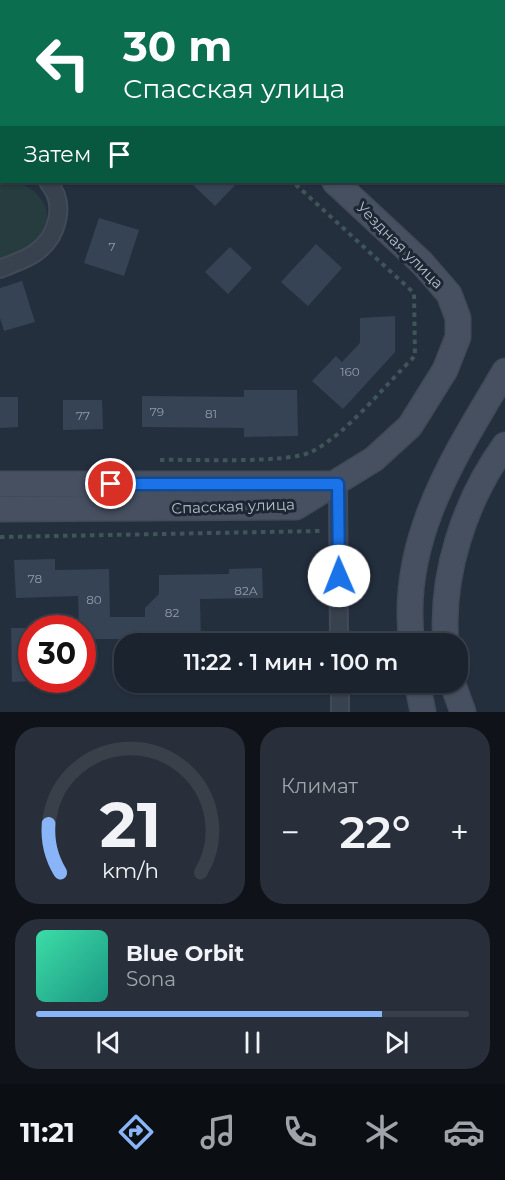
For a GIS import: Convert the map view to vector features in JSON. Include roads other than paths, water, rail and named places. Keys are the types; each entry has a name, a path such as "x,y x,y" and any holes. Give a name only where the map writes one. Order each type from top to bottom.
{"street":[{"path":"0,269 34,254 49,241 57,224 59,206 49,183"},
{"name":"Уездная улица","path":"336,183 422,263 449,294 458,318 458,337 445,370 410,426 374,459 338,484"},
{"path":"412,633 410,586 418,542 431,503 462,442 505,371"},
{"path":"446,633 447,591 455,553 488,469 505,445"},
{"name":"Спасская улица","path":"0,484 338,484"},
{"path":"338,484 339,633"},
{"name":"Спасская улица","path":"0,509 296,507 338,484"},
{"path":"340,693 340,712"},
{"path":"419,693 423,712"},
{"path":"456,693 463,712"}]}
